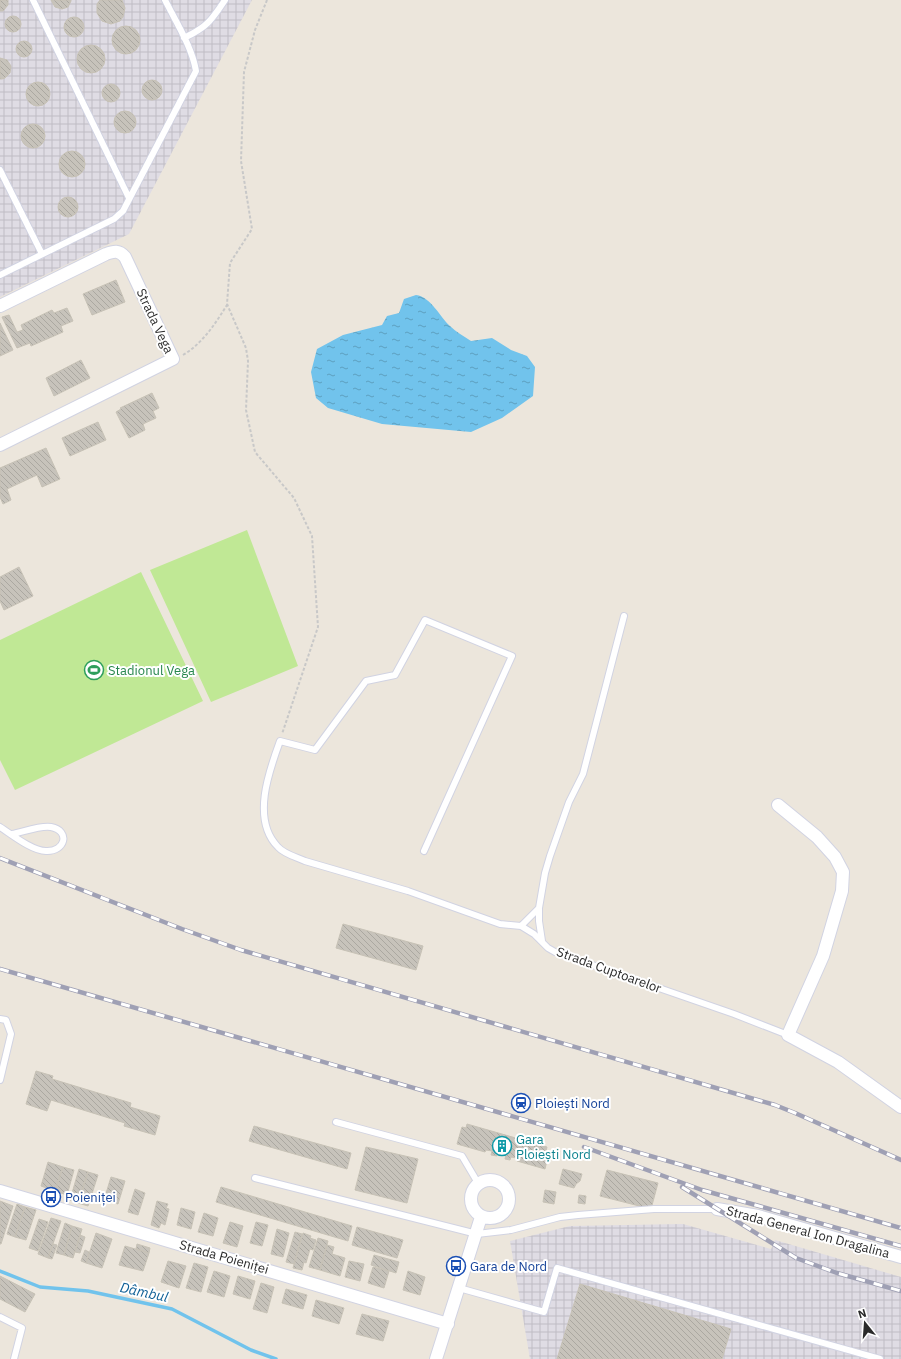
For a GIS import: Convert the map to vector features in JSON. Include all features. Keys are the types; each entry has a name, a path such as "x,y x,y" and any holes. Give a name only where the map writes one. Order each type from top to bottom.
{"street":[{"name":"Strada Vega","path":"0,306 106,254 117,251 122,253 125,257 173,360 0,445"},
{"path":"778,804 817,837 835,857 843,872 842,891 823,956 788,1035"},
{"name":"Strada Cuptoarelor","path":"788,1035 838,1062 901,1107"},
{"path":"484,1180 496,1181 506,1188 509,1194 508,1206 500,1216 494,1218 481,1217 473,1209 470,1198 474,1187 478,1183 484,1180"},
{"name":"Strada Poieniței","path":"0,1191 448,1324"},
{"name":"Strada General Ion Dragalina","path":"717,1209 758,1216 901,1257"},
{"path":"436,1359 477,1234 481,1217"}],"lane":[{"path":"33,0 129,198"},
{"path":"0,275 114,219 123,211 196,71 195,63 165,0"},
{"path":"184,38 198,31 210,22 225,0"},
{"path":"0,170 42,254"},
{"path":"542,941 539,908 545,873 569,802 583,774 624,616"},
{"path":"424,851 512,656 424,620 395,674 366,681 315,750 280,741 271,765 264,807 267,829 270,838 278,848 305,861 408,891 500,924 521,926 539,908"},
{"path":"0,827 39,850 46,851 60,848 64,838 61,832 51,827 38,828 12,834"},
{"name":"Strada Cuptoarelor","path":"521,926 555,952 734,1014 788,1035"},
{"path":"0,1018 6,1020 11,1034 0,1080"},
{"path":"336,1122 462,1156 478,1183"},
{"path":"255,1178 477,1234"},
{"name":"Strada General Ion Dragalina","path":"477,1234 511,1230 560,1217 578,1215 654,1209 717,1209"},
{"path":"459,1288 544,1312 557,1268 880,1359"},
{"path":"0,1317 22,1328 14,1359"}],"path":[{"path":"267,0 255,30 244,72 241,161 252,229 230,263 227,304 246,348 248,362 246,410 255,452 294,498 312,536 318,627 280,741"},
{"path":"173,360 191,350 208,334 227,304"}],"shaded area":[{"path":"0,0 252,0 129,234 0,297"},
{"path":"683,1224 771,1249 775,1240 901,1277 901,1359 530,1359 510,1241 570,1226"}],"green space":[{"path":"247,530 298,666 211,702 150,570"},
{"name":"Stadionul Vega","path":"141,572 203,701 15,790 0,760 0,640"}],"water":[{"path":"416,295 431,303 450,326 471,341 492,338 511,350 527,356 535,367 533,396 502,418 471,432 382,424 328,408 316,398 311,372 317,349 343,335 382,325 387,316 399,313 404,299"}],"building":[{"path":"0,0 8,0 8,5 3,11 0,11"},
{"path":"51,0 71,1 68,7 62,9 55,7"},
{"path":"100,0 122,0 125,8 123,17 120,21 111,24 102,21 97,13 97,4"},
{"path":"13,16 19,18 21,24 19,30 13,32 7,30 5,24 7,18"},
{"path":"74,17 81,20 84,27 81,34 74,37 67,34 64,27 67,20"},
{"path":"126,26 136,30 140,40 136,50 126,54 116,50 112,40 116,30"},
{"path":"24,41 30,43 32,49 30,55 24,57 18,55 16,49 18,43"},
{"path":"91,45 101,49 105,59 101,69 91,73 81,69 77,59 81,49"},
{"path":"0,58 7,60 11,66 10,73 2,79 0,79"},
{"path":"152,80 159,83 162,90 159,97 152,100 145,97 142,90 145,83"},
{"path":"33,82 43,82 50,89 50,99 43,106 33,106 26,99 26,89"},
{"path":"107,84 115,84 120,89 118,100 115,102 107,102 102,97 102,89"},
{"path":"125,111 133,114 136,122 133,130 125,133 117,130 114,122 117,114"},
{"path":"33,124 41,128 45,136 41,144 33,148 25,144 21,136 25,128"},
{"path":"72,151 81,155 85,164 81,173 72,177 63,173 59,164 63,155"},
{"path":"68,197 75,200 78,207 75,214 68,217 61,214 58,207 61,200"},
{"path":"116,280 125,302 92,315 83,294"},
{"path":"67,308 73,321 61,326 63,332 31,346 30,343 17,348 2,317 9,315 17,332 23,330 21,325 52,310 54,313"},
{"path":"0,323 13,350 0,356"},
{"path":"81,360 90,378 54,396 46,378"},
{"path":"152,393 159,408 153,411 156,418 143,424 145,430 129,438 116,412 121,409 120,408"},
{"path":"98,422 106,440 70,456 62,438"},
{"path":"46,448 60,479 42,487 37,475 7,489 11,500 3,504 0,497 0,468"},
{"path":"19,567 33,596 4,610 0,601 0,577"},
{"path":"343,924 423,946 416,970 336,948"},
{"path":"36,1071 53,1076 52,1079 131,1103 130,1107 160,1116 155,1135 124,1126 125,1123 51,1100 47,1111 26,1104"},
{"name":"Gara Ploiești Nord","path":"467,1124 547,1147 546,1151 549,1152 545,1169 517,1161 517,1158 511,1157 510,1160 505,1159 506,1155 498,1153 497,1156 491,1155 492,1151 486,1150 485,1152 457,1144 462,1127 466,1128"},
{"path":"254,1126 351,1153 347,1169 249,1141"},
{"path":"366,1147 418,1159 407,1203 355,1190"},
{"path":"48,1162 63,1167 55,1191 41,1186"},
{"path":"63,1167 74,1170 67,1195 55,1191"},
{"path":"79,1169 88,1172 78,1203 70,1200"},
{"path":"563,1169 582,1174 580,1181 574,1188 559,1184"},
{"path":"607,1170 658,1183 651,1209 600,1196"},
{"path":"88,1172 98,1175 88,1206 78,1203"},
{"path":"111,1177 125,1181 118,1204 104,1200"},
{"path":"221,1187 352,1226 348,1241 216,1202"},
{"path":"135,1189 145,1193 138,1215 128,1212"},
{"path":"545,1190 556,1192 554,1204 543,1202"},
{"path":"579,1195 586,1196 585,1204 578,1203"},
{"path":"0,1201 13,1206 1,1244 0,1244"},
{"path":"157,1201 168,1204 166,1208 169,1209 165,1225 161,1223 159,1228 151,1225"},
{"path":"17,1204 25,1207 15,1237 7,1234"},
{"path":"25,1207 36,1210 26,1240 15,1237"},
{"path":"181,1208 195,1212 191,1229 177,1225"},
{"path":"204,1213 218,1218 213,1236 198,1232"},
{"path":"51,1218 61,1221 48,1258 38,1254"},
{"path":"39,1219 48,1222 38,1251 29,1248"},
{"path":"230,1222 243,1226 237,1247 223,1243"},
{"path":"256,1222 268,1225 262,1246 250,1243"},
{"path":"65,1223 72,1226 64,1255 56,1253"},
{"path":"72,1226 82,1229 73,1258 64,1255"},
{"path":"357,1227 403,1240 397,1258 352,1245"},
{"path":"277,1229 289,1233 283,1257 271,1254"},
{"path":"295,1232 302,1234 294,1264 286,1262"},
{"path":"96,1233 112,1239 102,1268 86,1263"},
{"path":"303,1233 316,1240 313,1250 310,1249 306,1263 304,1262 302,1270 293,1268"},
{"path":"80,1235 85,1237 80,1253 75,1252"},
{"path":"318,1238 328,1241 320,1270 309,1267"},
{"path":"53,1244 57,1245 52,1259 48,1258"},
{"path":"137,1244 150,1248 149,1253 136,1249"},
{"path":"327,1245 334,1247 332,1254 345,1258 340,1276 320,1270"},
{"path":"125,1246 149,1253 143,1271 119,1265"},
{"path":"85,1250 89,1252 86,1263 81,1261"},
{"path":"374,1255 399,1262 396,1273 371,1265"},
{"path":"168,1261 186,1266 179,1288 161,1282"},
{"path":"349,1261 364,1264 360,1281 345,1277"},
{"path":"194,1263 208,1267 201,1292 186,1288"},
{"path":"373,1267 389,1271 384,1288 368,1283"},
{"path":"214,1271 230,1276 224,1297 207,1292"},
{"path":"408,1271 425,1277 420,1295 403,1290"},
{"path":"0,1276 35,1294 25,1312 0,1299"},
{"path":"238,1276 255,1281 250,1299 233,1294"},
{"path":"261,1283 274,1287 267,1313 253,1309"},
{"path":"580,1284 731,1329 722,1359 557,1359"},
{"path":"286,1289 307,1295 303,1309 282,1303"},
{"path":"316,1300 344,1308 339,1324 312,1316"},
{"path":"362,1314 389,1321 383,1341 356,1334"}],"waterway":[{"name":"Dâmbul","path":"0,1271 40,1287 88,1291 172,1309 251,1350 276,1359"}],"railway":[{"path":"0,858 182,929 241,950 775,1105 901,1160"},
{"path":"0,969 901,1228"},
{"path":"584,1147 702,1190 901,1246"},
{"path":"682,1187 796,1258 837,1273 901,1291"}],"place":[{"name":"Stadionul Vega","path":"94,670"},
{"name":"Ploiești Nord","path":"521,1103"},
{"name":"Gara Ploiești Nord","path":"502,1146"},
{"name":"Poieniței","path":"51,1197"},
{"name":"Gara de Nord","path":"456,1266"}]}
